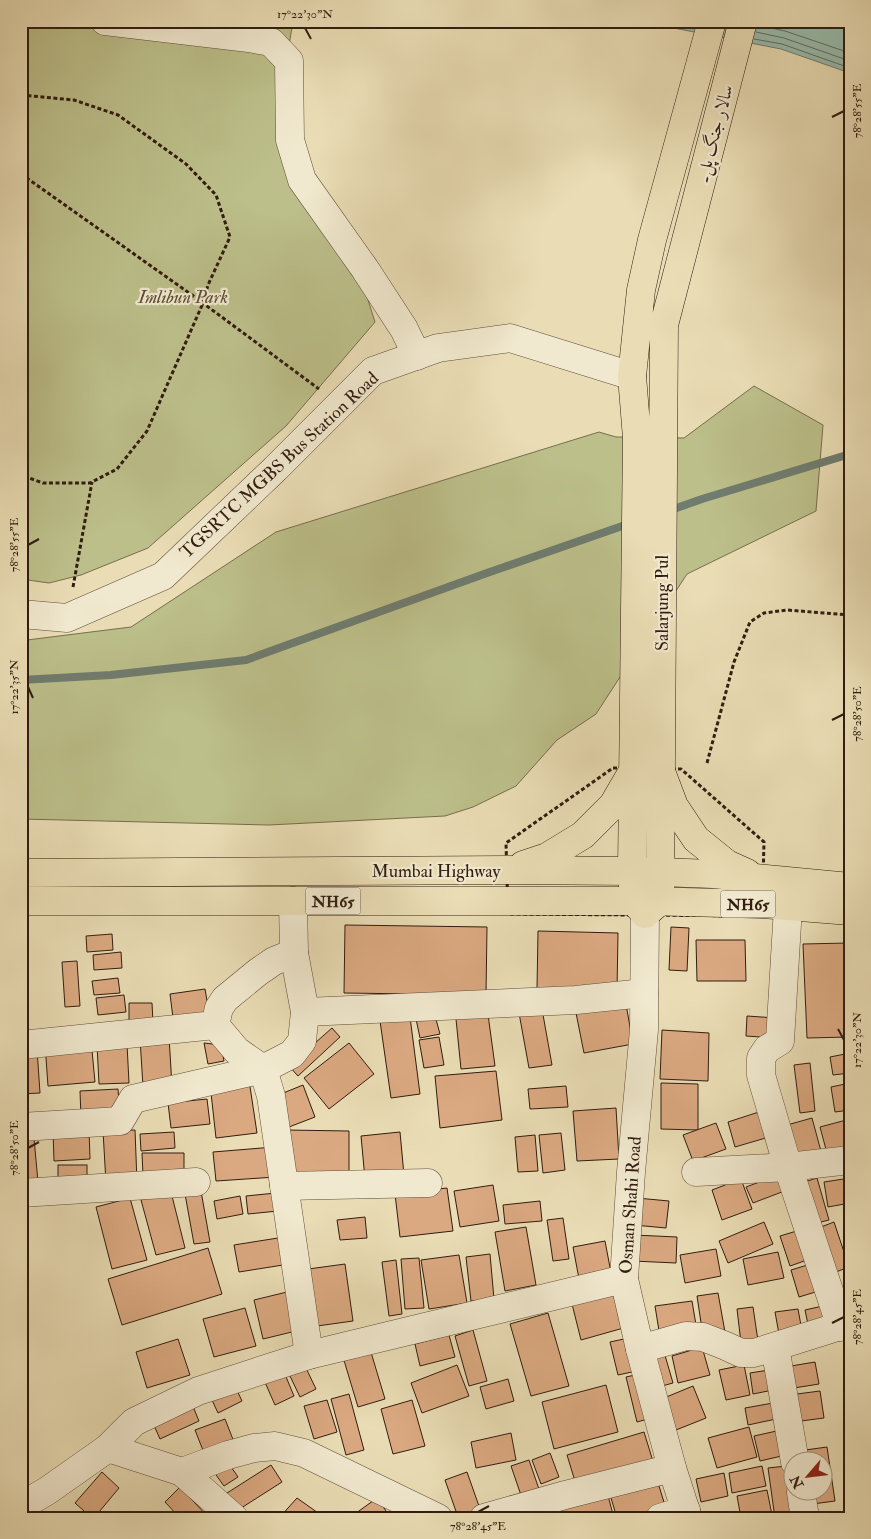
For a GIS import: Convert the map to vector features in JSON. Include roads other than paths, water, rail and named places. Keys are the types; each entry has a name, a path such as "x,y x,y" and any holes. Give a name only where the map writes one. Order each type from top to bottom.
{"main road":[{"name":"سالار جنگ پل۔","path":"650,438 632,376 640,290 712,21"},
{"name":"سالار جنگ پل۔","path":"650,438 664,325 743,21"},
{"name":"Salarjung Pul","path":"646,905 632,871 634,768 650,438"},
{"name":"Salarjung Pul","path":"646,905 660,873 660,769 650,438"},
{"path":"507,870 547,857 583,835 613,805 634,768"},
{"path":"660,769 674,806 696,839 727,864 763,880"},
{"name":"Mumbai Highway","path":"21,873 632,871 713,874 850,887"},
{"name":"Mumbai Highway","path":"21,901 762,904 850,911"}],"street":[{"path":"105,21 271,42 289,61 290,140 302,180 400,322 417,356"},
{"name":"TGSRTC MGBS Bus Station Road","path":"21,614 67,618 163,576 275,469 373,371 438,348 510,338 632,376"},
{"path":"21,1127 120,1121 133,1099 263,1069 292,1054 302,1042 305,1012 294,953 293,901"},
{"name":"Osman Shahi Road","path":"646,905 644,1030 631,1172 624,1279 640,1349 672,1468 687,1514"},
{"path":"640,1349 686,1336 703,1337 741,1353 754,1353 845,1325 788,1167 760,1075 760,1058 767,1049 780,1040 788,907"},
{"path":"215,1025 219,1008 225,999 274,961 294,953"},
{"path":"305,1012 576,1000 644,993"},
{"path":"21,1045 215,1025"},
{"path":"215,1025 237,1051 263,1069 271,1096 309,1355"},
{"path":"696,1172 788,1167 850,1160"},
{"path":"21,1192 196,1182"},
{"path":"284,1186 428,1183"},
{"path":"21,1506 47,1491 108,1448 134,1422 198,1391 309,1355 624,1279"},
{"path":"775,1347 793,1452"},
{"path":"182,1472 228,1455 254,1448 275,1446 304,1452 438,1518"},
{"path":"108,1448 182,1472 234,1518"},
{"path":"484,1518 672,1468"},
{"path":"803,1502 805,1518"},
{"path":"660,1518 687,1514"}],"water":[{"path":"638,21 850,21 850,73 781,49"}],"waterway":[{"path":"668,511 850,454"},
{"path":"21,680 111,675 246,660 631,523"}],"park label":[{"name":"Imlibun Park","path":"183,297"}]}
